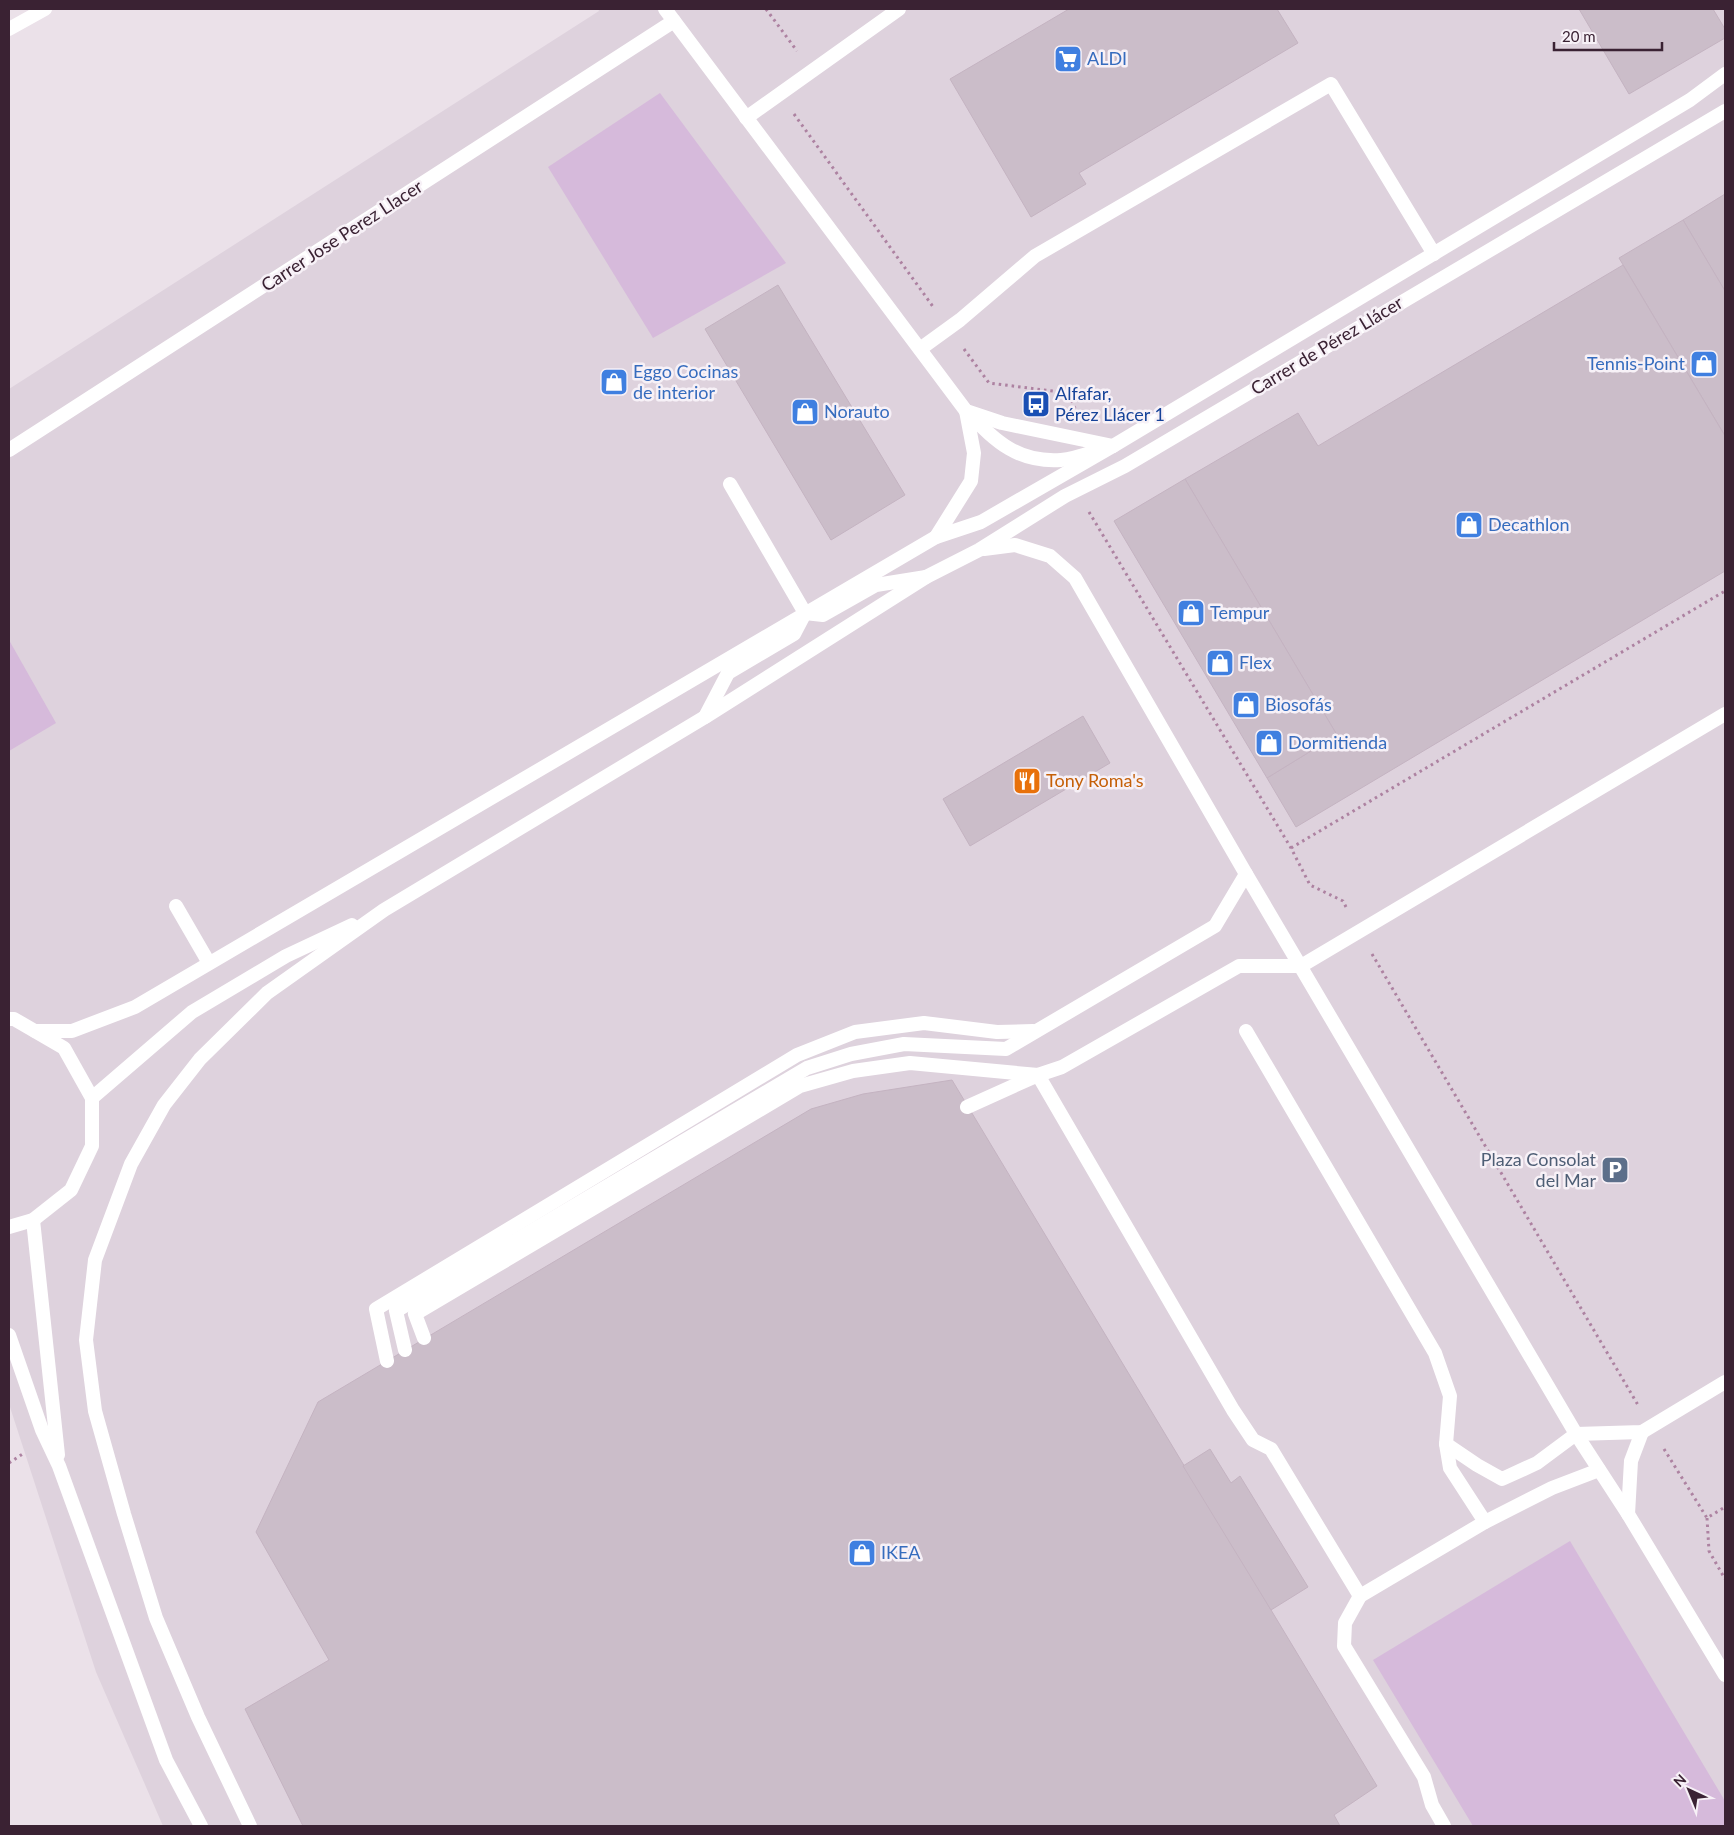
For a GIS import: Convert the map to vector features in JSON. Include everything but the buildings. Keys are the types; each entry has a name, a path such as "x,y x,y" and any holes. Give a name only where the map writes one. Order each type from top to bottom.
{"street":[{"path":"9,29 45,9"},
{"name":"Carrer de Pérez Llácer","path":"665,9 966,411 1000,445 1026,457 1061,460 1113,446 1690,100 1725,74"},
{"path":"746,118 899,9"},
{"name":"Carrer Jose Perez Llacer","path":"9,450 674,21"},
{"path":"920,349 960,320 1035,256 1331,84 1434,254"},
{"name":"Carrer de Pérez Llácer","path":"926,577 979,550 1065,496 1133,460 1725,111"},
{"path":"936,537 971,481 974,453 966,411 1010,425 1113,446"},
{"path":"35,1031 72,1031 135,1008 208,963 936,537 981,522 1113,446"},
{"path":"730,484 805,613"},
{"path":"979,550 1015,545 1050,556 1075,578 1246,874 1576,1434 1628,1514 1725,1675"},
{"path":"805,613 823,615 876,585 926,577"},
{"path":"250,1826 198,1717 156,1618 98,1420 86,1340 95,1260 130,1164 164,1105 200,1059 267,993 384,910 705,717 926,577"},
{"path":"705,717 728,673 794,634 805,613"},
{"path":"967,1107 1062,1067 1239,966 1301,966 1725,714"},
{"path":"405,1350 396,1311 807,1068 851,1054 904,1044 1006,1049 1215,926 1246,874"},
{"path":"176,906 208,963"},
{"path":"92,1098 192,1012 286,956 384,910"},
{"path":"9,1227 33,1220 71,1190 92,1146 92,1098 64,1048 11,1017"},
{"path":"387,1361 376,1309 797,1056 855,1032 924,1023 997,1032 1036,1031"},
{"path":"1246,1032 1435,1352 1450,1396 1446,1444 1450,1468 1485,1522"},
{"path":"424,1338 415,1314 800,1086 852,1071 910,1063 1038,1076"},
{"path":"1038,1076 1233,1410 1252,1440 1271,1449 1360,1596"},
{"path":"33,1220 60,1466"},
{"path":"9,1335 42,1430 60,1466 166,1760 201,1826"},
{"path":"1446,1444 1502,1479 1536,1463 1576,1434 1646,1429 1725,1382"},
{"path":"1628,1514 1631,1462 1646,1429"},
{"path":"1444,1826 1432,1805 1424,1777 1344,1646 1345,1623 1360,1596 1485,1522 1552,1488 1599,1470"}],"path":[{"path":"1725,590 1291,848 1310,885 1343,902 1646,1429 1707,1518 1709,1551 1725,1579"},
{"path":"9,1463 25,1453"},
{"path":"1707,1518 1725,1507"}],"shaded area":[{"path":"598,9 1725,9 1725,1826 163,1826 96,1672 9,1404 9,389 599,11"},
{"path":"660,93 786,263 653,338 548,167"},
{"path":"9,640 56,723 9,751"},
{"path":"1570,1541 1725,1801 1725,1826 1473,1826 1373,1660"}],"place":[{"name":"ALDI","path":"1068,59"},
{"name":"Tennis-Point","path":"1704,364"},
{"name":"Eggo Cocinas de interior","path":"614,382"},
{"name":"Alfafar, Pérez Llácer 1","path":"1036,404"},
{"name":"Norauto","path":"805,412"},
{"name":"Decathlon","path":"1469,525"},
{"name":"Tempur","path":"1191,613"},
{"name":"Flex","path":"1220,663"},
{"name":"Biosofás","path":"1246,705"},
{"name":"Dormitienda","path":"1269,743"},
{"name":"Tony Roma's","path":"1027,781"},
{"name":"Plaza Consolat del Mar","path":"1615,1170"},
{"name":"IKEA","path":"862,1553"}]}
